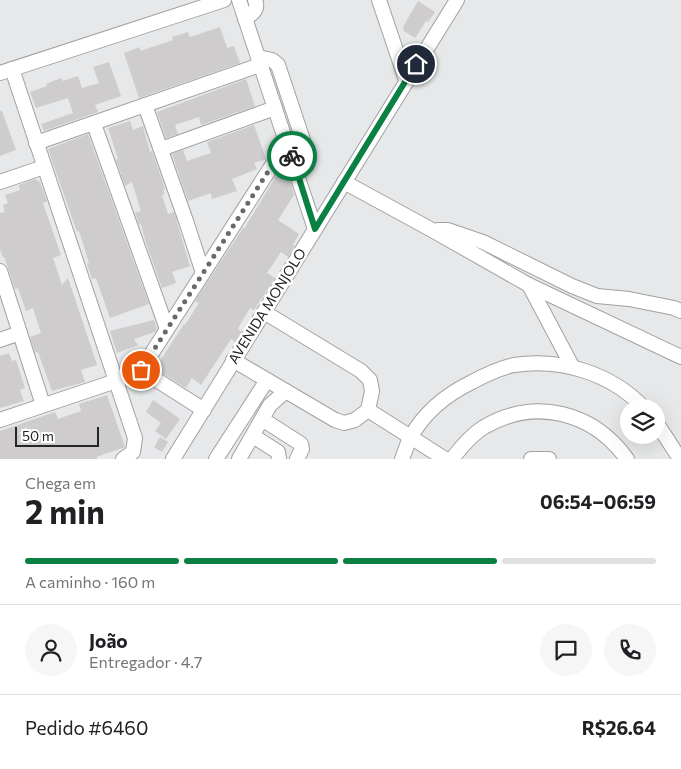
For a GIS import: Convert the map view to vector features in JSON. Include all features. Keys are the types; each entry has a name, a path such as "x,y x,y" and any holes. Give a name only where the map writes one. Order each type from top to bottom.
{"street":[{"path":"123,459 134,452 135,438 36,143 6,71 224,0"},
{"path":"239,0 315,229"},
{"path":"245,19 255,12 257,8 255,0"},
{"name":"AVENIDA MONJOLO","path":"173,459 457,0"},
{"path":"383,1 406,80"},
{"path":"36,143 94,124 259,61 275,62 281,74 309,158 307,165 297,172"},
{"path":"145,105 203,273"},
{"path":"161,149 275,108"},
{"path":"94,124 167,329"},
{"path":"0,420 116,381 141,370 287,142"},
{"path":"0,182 44,167"},
{"path":"344,182 529,285 681,357"},
{"path":"432,230 448,230 483,242 572,286 598,296 629,299 681,311"},
{"path":"0,271 43,404"},
{"path":"529,285 572,366"},
{"path":"233,360 335,420 344,423 355,420 368,410 372,391 370,380 360,371 264,312"},
{"path":"0,340 20,333"},
{"path":"402,459 410,438 427,415 447,396 489,373 513,366 543,363 572,366 618,386 633,399"},
{"path":"141,370 204,410"},
{"path":"218,458 267,380"},
{"path":"239,459 270,405 286,391"},
{"path":"368,410 445,459"},
{"path":"452,459 464,443 483,427 505,417 529,411 553,412 577,418 598,429 617,445 627,459"},
{"path":"262,419 301,444 302,449 297,459"},
{"path":"665,435 679,454"},
{"path":"253,436 278,452 279,459"},
{"path":"531,459 549,459"}],"building":[{"path":"418,1 435,12 428,22 426,21 415,38 404,31 403,27"},
{"path":"220,27 227,48 234,46 240,63 139,98 124,53 140,47 140,51 173,40 172,37 188,32 190,37"},
{"path":"109,62 121,96 95,105 98,112 44,131 41,124 73,113 68,98 36,108 30,92 47,86 46,84 61,78 63,81 78,76 82,88 99,83 93,67"},
{"path":"246,79 255,106 201,125 199,117 175,125 178,134 166,138 157,112"},
{"path":"0,111 2,111 16,150 0,156"},
{"path":"130,121 133,130 143,126 150,152 152,151 165,189 163,189 165,194 162,195 168,214 174,212 190,266 172,272 176,283 162,288 141,224 139,225 135,213 141,211 132,182 125,186 108,128"},
{"path":"254,125 266,159 254,163 257,169 232,179 237,191 212,199 211,193 188,201 172,154 183,150 187,161 211,153 207,142"},
{"path":"88,134 149,304 110,318 96,278 92,279 79,231 77,232 48,149"},
{"path":"276,176 290,180 294,195 278,220 299,234 293,245 295,246 288,257 281,252 267,273 275,278 254,310 250,308 238,329 242,332 235,342 231,339 201,385 192,378 186,388 155,369 199,303 195,301 244,229"},
{"path":"35,179 40,182 47,202 43,203 61,255 53,258 62,285 68,278 97,365 81,370 85,382 52,391 38,352 35,353 30,337 41,333 33,308 26,311 18,288 15,289 0,249 0,213 5,212 3,205 8,203 5,195 20,190 19,185"},
{"path":"154,320 157,329 155,332 134,339 138,345 117,353 110,331"},
{"path":"9,353 12,361 16,360 25,388 20,390 24,401 0,408 0,356"},
{"path":"107,395 125,447 97,457 97,459 0,459 0,431 55,412 58,419 81,411 79,404"},
{"path":"153,400 180,419 166,439 155,431 161,423 146,412"},
{"path":"160,437 168,442 162,452 154,447"}],"way so far":[{"path":"141,370 287,142 292,156"}],"route":[{"path":"292,156 315,229 416,64"}]}
